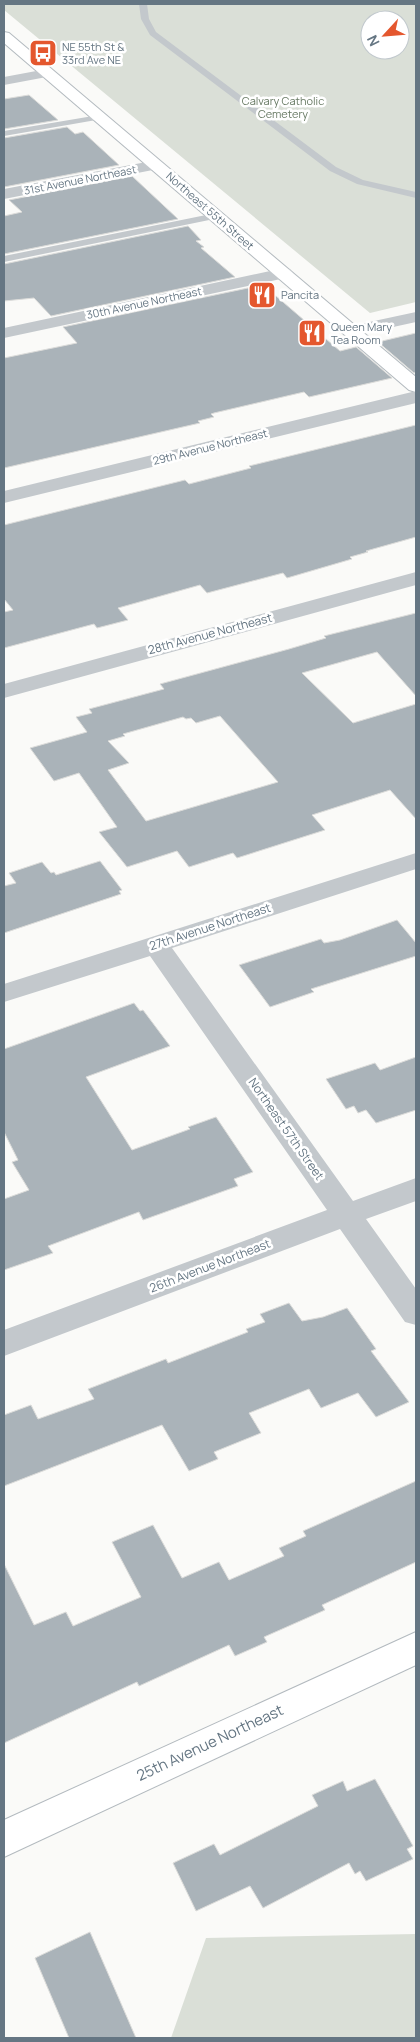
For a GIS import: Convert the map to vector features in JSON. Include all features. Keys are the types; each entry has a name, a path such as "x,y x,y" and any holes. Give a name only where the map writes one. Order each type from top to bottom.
{"main road":[{"name":"Northeast 55th Street","path":"4,36 416,386"},
{"name":"25th Avenue Northeast","path":"4,1839 416,1648"}],"street":[{"path":"4,81 47,73"},
{"name":"31st Avenue Northeast","path":"4,194 157,165"},
{"name":"30th Avenue Northeast","path":"4,333 284,273"},
{"path":"352,331 416,317"},
{"name":"29th Avenue Northeast","path":"4,497 416,397"},
{"name":"28th Avenue Northeast","path":"4,691 416,578"},
{"name":"27th Avenue Northeast","path":"4,993 416,861"},
{"name":"Northeast 57th Street","path":"156,945 416,1313"},
{"name":"26th Avenue Northeast","path":"4,1343 416,1189"}],"lane":[{"path":"142,4 145,19 153,33 333,168 360,182 416,195"},
{"path":"4,134 99,117"},
{"path":"4,259 216,216"}],"green space":[{"name":"Calvary Catholic Cemetery","path":"4,4 416,4 416,302 370,313 4,10"},
{"path":"416,1934 416,2038 171,2038 206,1938"}],"building":[{"path":"29,95 58,120 4,129 4,99"},
{"path":"67,127 75,134 83,132 119,165 4,187 4,138"},
{"path":"132,176 178,219 4,254 4,216 22,212 9,200"},
{"path":"188,226 201,240 196,241 204,247 201,248 235,277 51,316 34,298 4,301 4,264"},
{"path":"248,288 254,293 269,290 340,351 356,347 392,378 309,397 304,392 214,413 211,414 214,417 198,421 200,423 4,468 4,358 77,343 63,327"},
{"path":"416,333 416,372 414,373 378,342"},
{"path":"416,425 416,537 366,551 368,552 350,557 352,559 287,578 283,573 207,593 200,585 118,608 128,620 97,628 94,624 4,648 4,612 13,610 4,599 4,525 185,480 189,484 251,468 249,466"},
{"path":"416,613 416,696 377,652 302,673 353,723 416,704 416,819 390,790 312,815 325,830 237,858 233,853 189,867 177,851 127,867 99,832 117,827 79,773 54,781 30,748 87,732 76,717 92,713 89,709 164,689 160,684 326,638 324,636","holes":["220,716 278,782 146,821 108,770 129,763 108,741 125,736 123,734 183,717 186,719 191,718 196,723"]},
{"path":"100,861 122,890 119,891 121,894 4,933 4,886 16,883 9,873 42,862 51,873 54,872 56,875"},
{"path":"397,920 416,943 416,956 311,989 314,992 270,1007 239,965 321,939 324,943 340,940"},
{"path":"134,1003 140,1011 143,1010 170,1046 86,1077 132,1150 190,1129 188,1127 216,1117 253,1172 234,1179 238,1186 143,1220 139,1212 48,1246 53,1253 4,1270 4,1199 29,1190 12,1162 18,1160 4,1132 4,1049"},
{"path":"416,1057 416,1110 376,1123 366,1110 358,1113 354,1106 346,1109 326,1079 375,1063 380,1070"},
{"path":"289,1303 302,1321 323,1317 347,1308 376,1349 371,1351 409,1402 376,1417 358,1393 321,1408 309,1389 249,1413 261,1433 214,1452 218,1459 189,1471 162,1425 4,1486 4,1415 31,1405 38,1419 94,1399 88,1389 166,1359 168,1363 248,1332 246,1329 265,1322 260,1314"},
{"path":"416,1481 416,1562 322,1605 325,1610 264,1637 267,1642 235,1656 229,1645 139,1686 137,1682 4,1743 4,1564 34,1625 66,1612 73,1626 141,1597 112,1542 153,1525 182,1578 219,1562 229,1580 284,1556 279,1548 306,1536 303,1531"},
{"path":"375,1779 413,1846 407,1849 413,1859 366,1881 360,1871 355,1874 349,1863 263,1908 250,1886 196,1911 173,1863 214,1844 220,1855 318,1806 312,1795 343,1781 347,1791"},
{"path":"90,1932 136,2038 69,2038 35,1958"}],"place":[{"name":"NE 55th St & 33rd Ave NE","path":"43,53"},
{"name":"Pancita","path":"262,295"},
{"name":"Queen Mary Tea Room","path":"312,333"}]}
